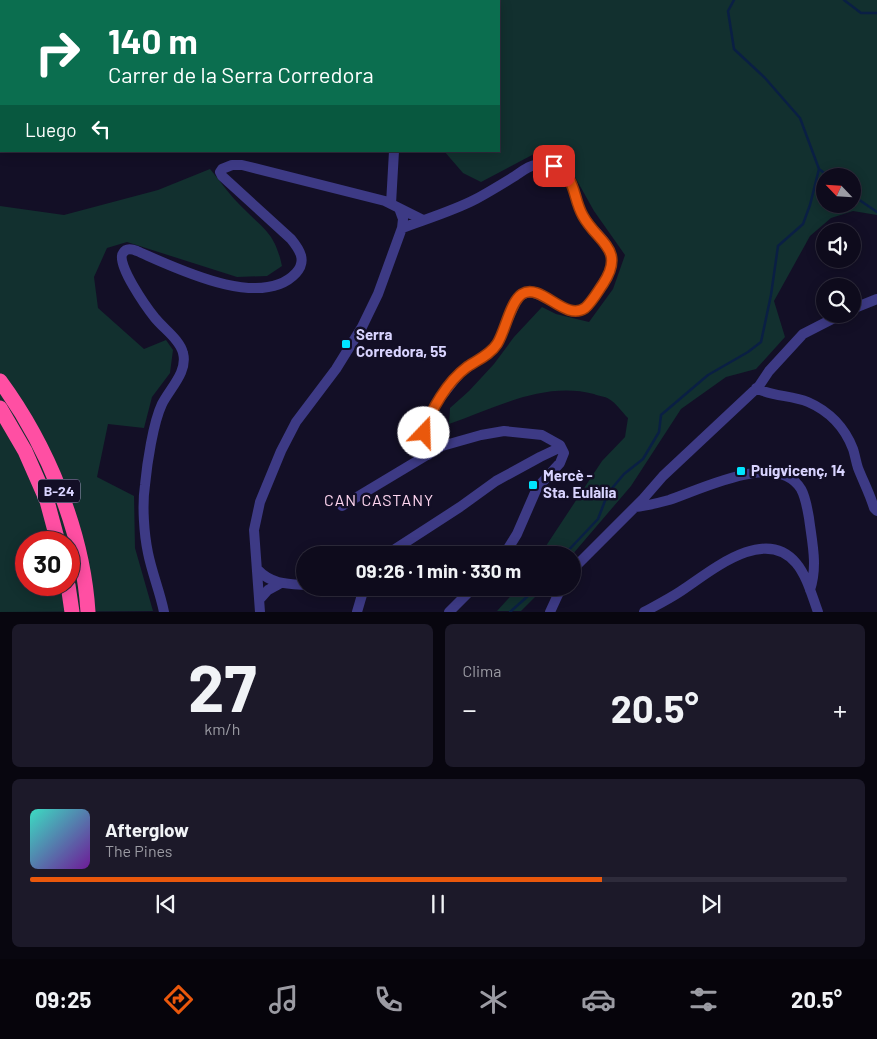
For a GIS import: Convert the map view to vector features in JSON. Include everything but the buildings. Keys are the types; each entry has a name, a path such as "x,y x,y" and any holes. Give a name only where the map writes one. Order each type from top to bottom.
{"highway":[{"name":"B-24","path":"0,381 13,398 40,444 65,505 84,570 88,612"},
{"name":"B-24","path":"0,408 25,450 47,500 55,531"},
{"path":"70,596 72,612"}],"street":[{"path":"260,612 254,530 257,509 281,451 296,422 336,368 362,328 378,294 402,228 403,219 395,206 394,152"},
{"path":"402,228 474,200 531,166 548,164 564,171 570,179 583,216 606,242 612,260 606,278 589,304 582,310 567,309 535,293 528,292 520,295 514,304 497,344 489,353 460,373 432,411 424,433 428,454"},
{"path":"164,612 146,545 145,486 156,419 163,402 181,374 184,354 178,343 150,311 124,270 121,259 122,253 128,250 137,251 205,279 252,288 275,285 292,277 302,264 300,250 292,239 222,176 220,172 222,169 232,165 242,165 385,201 423,220"},
{"path":"861,305 877,299"},
{"path":"581,561 663,476 756,388 803,334 824,323"},
{"path":"756,388 770,394 806,402 818,407 836,422 853,449 857,467 877,511"},
{"path":"342,506 442,446 481,435 504,431 542,435 553,439 564,453 560,463 537,488 517,534 510,546"},
{"path":"400,546 460,508 496,481 561,447"},
{"path":"635,507 670,500 704,486 739,476 764,473 782,475 800,487 805,497 815,558 810,590"},
{"path":"644,612 728,560 745,552 764,548 780,552 796,562 810,590 818,612"},
{"path":"258,570 279,584 296,585"},
{"path":"260,599 268,590 279,584"},
{"path":"357,612 362,596"},
{"path":"449,612 465,596"},
{"path":"550,612 557,596"}],"green space":[{"path":"500,0 877,0 877,215 861,212 861,168 816,168 816,213 847,213 831,218 825,223 816,223 816,231 810,236 774,301 785,337 756,369 726,377 681,409 631,486 580,546 546,546 602,461 625,437 628,418 614,403 607,398 594,394 556,391 520,398 449,424 450,408 494,364 514,337 542,307 556,314 589,322 613,289 625,255 594,211 566,161 534,154 481,182 463,173 445,152 500,152"},
{"path":"210,169 235,200 269,234 276,247 282,266 267,276 237,277 127,242 107,248 94,277 98,308 144,349 166,340 173,350 170,373 152,397 144,428 108,424 97,477 134,496 135,548 153,611 0,612 0,206 64,215 158,190"},
{"path":"511,596 536,596 521,611 497,611"}],"waterway":[{"path":"734,0 728,11 734,49 765,78 800,118 819,168"},
{"path":"844,0 861,13 877,13"},
{"path":"572,546 598,519 608,493 624,474 643,459 659,432 661,415 708,375 748,352 761,342 771,295 778,246 803,224 816,181"},
{"path":"861,201 877,212"},
{"path":"510,612 528,596"}],"place":[{"name":"Serra Corredora, 55","path":"346,344"},
{"name":"Puigvicenç, 14","path":"741,471"},
{"name":"Mercè - Sta. Eulàlia","path":"533,485"}],"district":[{"name":"CAN CASTANY","path":"379,500"}],"route":[{"path":"424,433 437,402 460,373 489,353 497,344 514,304 520,295 528,292 535,293 567,309 579,311 589,304 610,272 612,260 606,242 592,229 583,216 570,179 564,171 554,166"}]}
